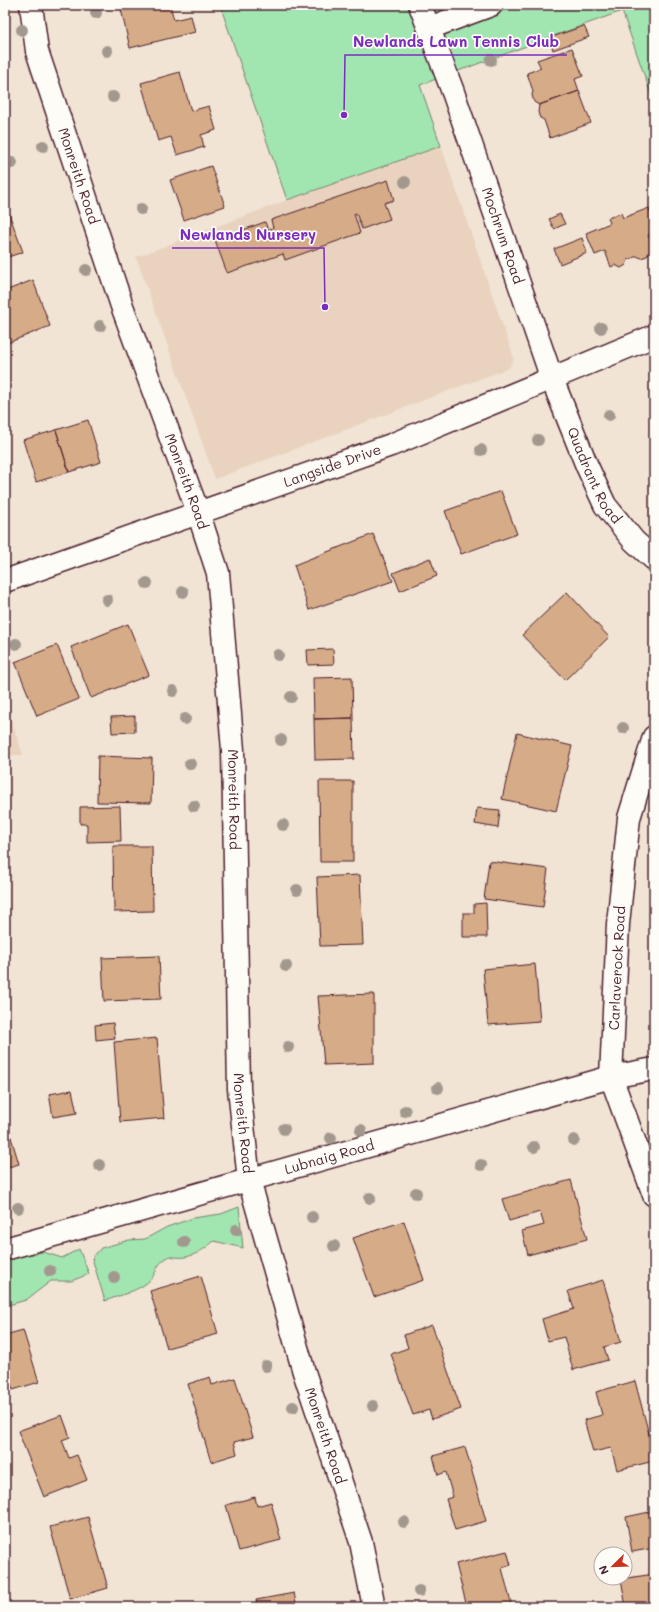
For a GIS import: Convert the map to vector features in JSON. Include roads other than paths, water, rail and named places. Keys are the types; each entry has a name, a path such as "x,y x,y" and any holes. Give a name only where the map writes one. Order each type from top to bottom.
{"street":[{"name":"Monreith Road","path":"31,5 37,51 122,306 198,512 218,573 233,750 239,1089 250,1180 304,1372 361,1542 374,1607"},
{"name":"Mochrum Road","path":"420,5 453,92 552,379"},
{"path":"429,28 491,5"},
{"name":"Langside Drive","path":"5,581 391,444 654,336"},
{"name":"Quadrant Road","path":"552,379 586,466 605,505 634,541 654,559"},
{"name":"Carlaverock Road","path":"654,737 629,818 618,924 611,1077 654,1195"},
{"name":"Lubnaig Road","path":"5,1249 611,1077 654,1069"}],"place":[{"name":"Newlands Lawn Tennis Club","path":"344,115"},
{"name":"Newlands Nursery","path":"325,307"}]}
